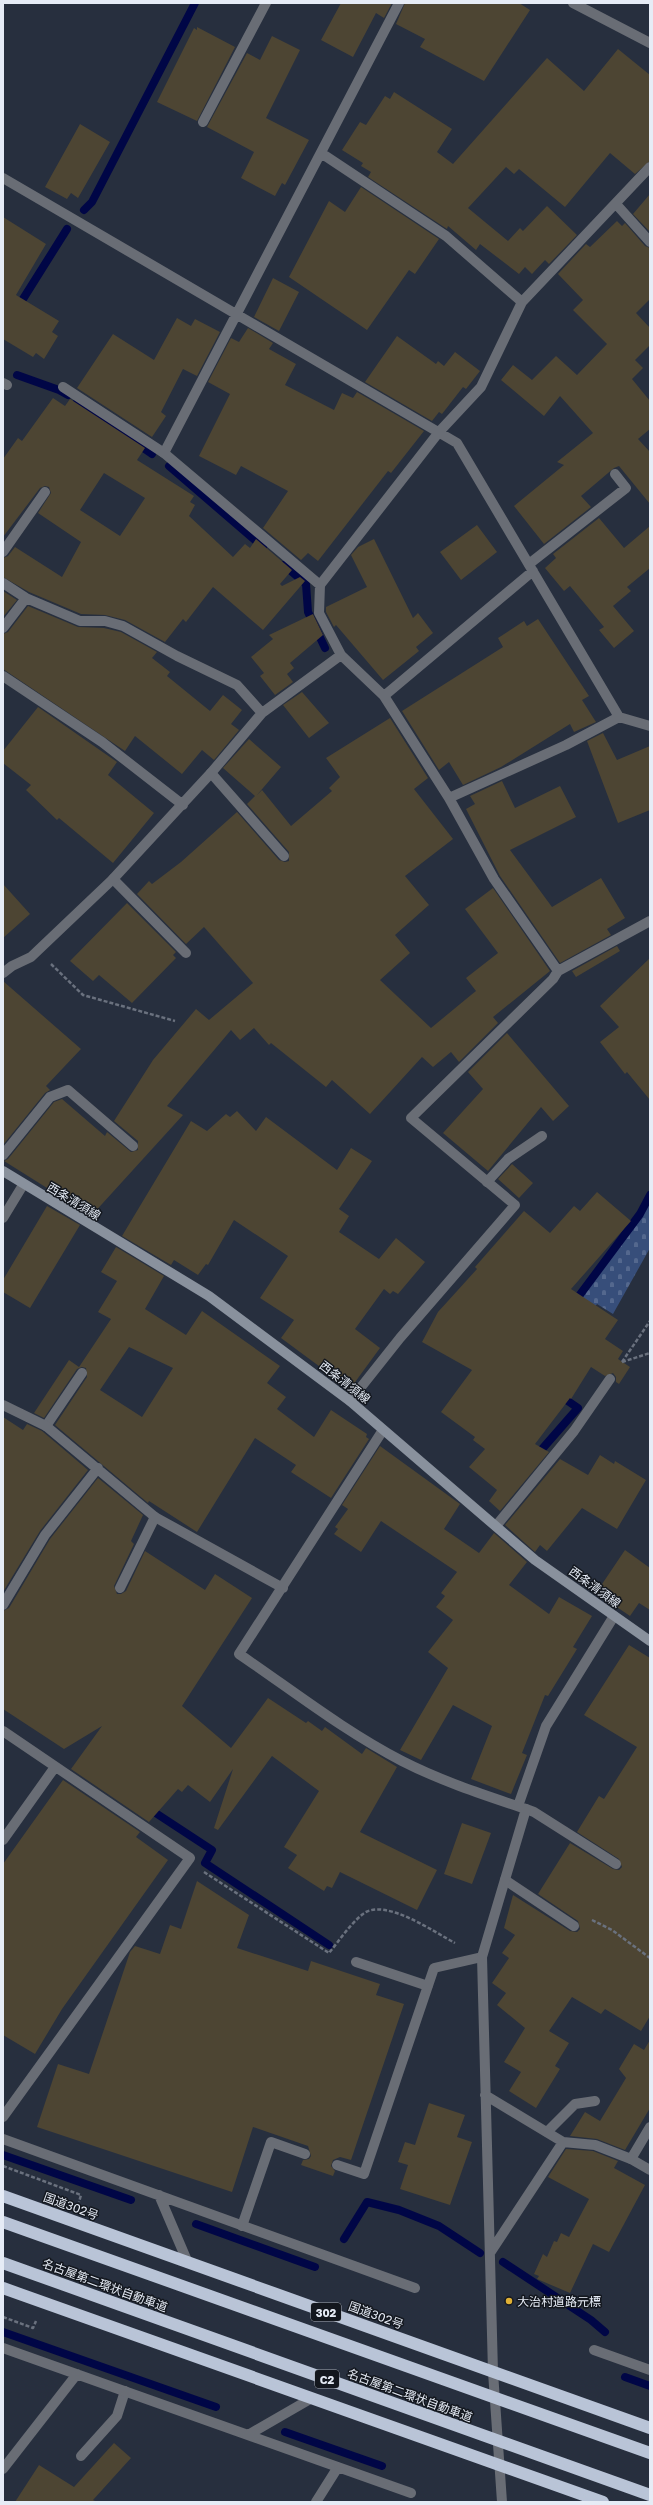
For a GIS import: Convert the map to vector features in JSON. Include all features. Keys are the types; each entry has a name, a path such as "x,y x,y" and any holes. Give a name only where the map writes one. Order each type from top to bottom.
{"highway":[{"name":"国道302号","path":"3,2196 650,2428"},
{"name":"名古屋第二環状自動車道","path":"3,2222 650,2453"},
{"name":"名古屋第二環状自動車道","path":"3,2264 650,2495"},
{"path":"3,2288 603,2502"}],"main road":[{"name":"西条清須線","path":"3,1171 23,1186 209,1296 350,1401 535,1560 650,1641"}],"street":[{"path":"203,122 266,3"},
{"path":"164,453 400,3"},
{"path":"574,3 650,42"},
{"path":"321,153 446,236 522,302"},
{"path":"558,971 494,879 449,798 384,696 341,655 319,613 320,585 439,432 481,387 522,302 650,167"},
{"path":"3,178 237,313 457,443 619,717 650,726"},
{"path":"616,204 650,242"},
{"path":"63,387 164,453 320,585"},
{"path":"384,696 531,567 626,488 614,474"},
{"path":"3,552 45,492"},
{"path":"3,582 26,598 80,621 105,621 123,626 177,656 237,685 262,713"},
{"path":"3,628 26,598"},
{"path":"3,973 38,951 113,880 183,805 262,713 341,655"},
{"path":"3,676 102,742 183,805"},
{"path":"449,798 566,745 619,717"},
{"path":"211,773 284,856"},
{"path":"113,880 186,953"},
{"path":"350,1401 400,1338 515,1205 411,1118 553,979 558,971 650,920"},
{"path":"3,1155 50,1097 68,1090 133,1146"},
{"path":"487,1182 508,1159 542,1136"},
{"path":"3,1218 23,1186"},
{"path":"46,1426 82,1373"},
{"path":"496,1526 574,1431 610,1379"},
{"path":"3,1405 46,1426 155,1516 283,1588"},
{"path":"383,1430 283,1588 239,1654 348,1729 402,1761 472,1792 534,1812 616,1864"},
{"path":"3,1605 45,1535 98,1468"},
{"path":"120,1588 155,1516"},
{"path":"502,2502 493,2372 482,1957 505,1880 522,1808 546,1726 614,1616"},
{"path":"3,1731 190,1858 3,2117"},
{"path":"3,1840 55,1767"},
{"path":"505,1880 574,1926"},
{"path":"337,2165 364,2174 434,1968 482,1957"},
{"path":"356,1962 428,1986"},
{"path":"485,2095 563,2142 595,2145 631,2159 650,2170"},
{"path":"547,2132 575,2104 595,2101"},
{"path":"631,2159 650,2127"},
{"path":"3,2139 415,2288"},
{"path":"242,2226 271,2142 305,2154"},
{"path":"490,2253 563,2142"},
{"path":"159,2195 188,2263"},
{"path":"3,2348 411,2493"},
{"path":"594,2350 650,2370"},
{"path":"3,2469 77,2374"},
{"path":"81,2456 116,2416 126,2391"},
{"path":"248,2435 312,2398"},
{"path":"316,2502 338,2467"}],"path":[{"path":"38,951 83,995 175,1021"},
{"path":"650,1321 622,1362 650,1353"},
{"path":"187,1861 329,1953 363,1913 377,1908 391,1910 482,1957"},
{"path":"574,1926 580,1920 595,1920 612,1930 650,1958"},
{"path":"3,2166 82,2195"},
{"path":"3,2317 33,2328"}],"green space":[{"path":"650,1198 650,1248 613,1314 597,1304 589,1315 573,1305 641,1215"}],"building":[{"path":"341,3 392,3 384,18 376,13 353,57 321,40"},
{"path":"405,3 519,3 530,10 484,81 420,47 425,39 396,24"},
{"path":"197,27 235,47 197,121 157,102 194,28 197,30"},
{"path":"272,36 300,50 266,118 309,140 285,185 282,183 275,196 241,178 254,152 207,127 247,53 260,60"},
{"path":"618,49 650,75 650,161 635,174 610,153 565,207 519,169 514,174 506,167 468,208 508,241 520,228 523,231 547,206 577,235 549,264 545,260 532,274 525,267 519,274 480,244 476,250 448,226 447,229 368,177 371,172 361,166 363,163 342,150 360,122 366,125 385,96 390,99 394,92 452,129 437,152 453,164 547,58 584,91"},
{"path":"80,124 110,142 78,198 71,193 67,199 45,187"},
{"path":"361,187 439,239 415,274 409,270 367,330 289,277 329,201 345,212"},
{"path":"650,194 650,232 633,214"},
{"path":"3,217 46,244 16,295 59,321 52,332 58,336 44,359 36,353 33,357 3,339"},
{"path":"617,221 622,226 625,223 645,246 650,248 650,299 636,313 650,328 650,345 635,360 643,368 632,379 650,401 650,429 638,439 650,452 650,504 619,466 614,468 581,496 591,507 544,544 514,506 564,465 557,462 593,433 560,396 544,416 501,380 513,365 532,380 556,356 577,375 607,344 573,310 583,300 558,274 586,244 590,247"},
{"path":"273,278 299,292 279,331 254,317"},
{"path":"177,318 191,326 195,319 220,332 197,376 183,369 161,412 166,416 152,437 77,388 113,334 154,360"},
{"path":"248,328 273,343 269,349 296,364 285,385 334,410 342,393 353,398 357,392 424,431 391,473 388,471 318,561 308,553 301,560 263,528 288,491 241,466 236,475 199,456 230,394 208,382 231,338 239,342"},
{"path":"397,336 436,364 438,361 444,366 455,352 480,371 466,389 463,387 442,414 439,412 432,421 365,382"},
{"path":"53,398 65,406 70,399 145,448 137,460 194,496 190,502 195,505 189,516 233,557 245,544 250,548 256,539 292,570 280,584 282,586 300,577 305,581 263,630 213,587 186,622 183,619 165,642 125,620 105,615 81,614 29,592 3,577 3,558 8,556 15,547 62,577 81,542 38,513 51,493 49,487 45,486 40,488 3,537 3,459 18,438 22,441","holes":["104,473 145,498 120,536 80,510"]},
{"path":"599,518 624,548 650,526 650,568 627,587 631,591 613,606 634,631 614,648 599,630 604,627 570,586 564,591 545,568 556,558 553,554"},
{"path":"477,525 497,552 461,580 440,552"},
{"path":"374,539 413,618 418,613 433,633 416,647 419,651 383,680 336,625 334,627 326,612 326,607 367,587 351,555 358,547"},
{"path":"3,591 17,600 3,617"},
{"path":"28,606 78,627 104,628 121,632 157,652 152,658 170,672 167,676 210,711 223,695 242,710 231,724 239,730 214,760 202,750 182,774 135,736 125,751 3,669 3,634 8,632"},
{"path":"313,614 323,635 290,663 294,668 287,674 293,682 275,695 260,676 264,673 251,657 273,639 269,635"},
{"path":"538,619 589,696 582,700 596,722 574,732 570,724 501,767 463,785 449,762 439,770 402,711 503,647 498,638 524,621 527,626"},
{"path":"302,692 329,723 309,738 283,705"},
{"path":"38,707 117,762 108,775 154,813 113,863 59,818 57,820 26,790 31,785 3,763 3,751"},
{"path":"390,718 428,778 414,789 453,839 405,876 429,905 395,935 410,953 380,980 431,1028 476,991 466,978 498,953 465,909 493,888 550,971 493,1017 498,1023 459,1062 451,1052 433,1067 422,1057 370,1114 332,1080 326,1087 271,1043 269,1045 254,1028 240,1040 231,1030 167,1106 183,1115 92,1215 54,1194 55,1193 4,1161 8,1159 54,1102 62,1099 105,1136 107,1132 131,1152 138,1150 138,1141 114,1121 153,1060 196,1009 209,1020 253,983 204,927 186,944 137,894 149,881 152,884 181,862 237,812 279,860 285,862 289,861 289,852 247,804 255,796 223,768 249,739 281,767 257,795 262,790 291,826 332,791 329,788 340,777 326,758"},
{"path":"603,733 617,760 650,746 650,810 618,823 587,741"},
{"path":"502,781 515,808 560,786 576,817 510,850 552,907 601,878 625,918 607,929 611,935 560,963 500,876 466,809 475,804 470,796"},
{"path":"3,884 30,914 3,938"},
{"path":"127,903 176,952 173,955 176,958 132,1003 99,975 93,981 70,961"},
{"path":"617,946 620,951 576,977 572,971"},
{"path":"650,958 650,1100 627,1072 625,1074 600,1042 619,1027 600,1006"},
{"path":"3,981 81,1049 46,1086 50,1090 45,1093 3,1145"},
{"path":"507,1033 569,1106 553,1121 541,1107 488,1171 443,1133 483,1089 468,1072"},
{"path":"237,1111 256,1131 266,1117 337,1170 351,1148 372,1161 339,1209 349,1216 339,1232 379,1259 396,1238 425,1262 398,1294 393,1291 390,1294 384,1289 355,1329 380,1348 350,1389 281,1338 294,1320 260,1298 288,1256 234,1220 208,1265 206,1264 198,1275 174,1260 171,1265 122,1236 191,1121 207,1131 226,1114 230,1117"},
{"path":"512,1164 533,1183 519,1198 498,1179"},
{"path":"597,1192 631,1221 571,1289 618,1320 605,1339 623,1351 618,1359 630,1367 619,1384 616,1382 616,1377 613,1373 605,1376 591,1367 571,1399 570,1398 535,1444 549,1452 500,1511 489,1501 497,1490 469,1467 485,1449 473,1440 475,1437 441,1412 472,1370 422,1342 438,1312 477,1269 475,1267 524,1211 550,1233 574,1206 580,1211"},
{"path":"47,1206 80,1225 30,1308 3,1292 3,1280"},
{"path":"116,1247 164,1276 145,1309 186,1335 202,1311 280,1366 267,1383 286,1397 277,1409 314,1437 331,1410 367,1434 366,1437 369,1439 331,1498 291,1472 296,1465 255,1438 197,1532 149,1501 148,1503 55,1425 87,1377 86,1368 82,1367 77,1369 44,1418 34,1413 69,1360 79,1367 111,1319 98,1312 117,1281 101,1272","holes":["129,1347 173,1368 142,1417 100,1390"]},
{"path":"3,1417 23,1430 27,1424 42,1431 88,1470 40,1531 3,1592"},
{"path":"380,1446 460,1504 444,1529 479,1553 494,1533 527,1562 509,1585 549,1614 559,1597 592,1616 573,1647 577,1649 548,1696 545,1695 522,1753 527,1755 511,1794 471,1779 492,1726 453,1705 421,1760 400,1750 448,1668 428,1652 453,1620 436,1607 445,1596 441,1593 457,1572 381,1521 361,1552 334,1534 338,1529 335,1527 348,1509 342,1505"},
{"path":"600,1455 614,1464 615,1461 646,1480 617,1529 582,1508 547,1551 540,1545 535,1552 505,1525 560,1459 588,1475"},
{"path":"98,1478 143,1515 131,1541 134,1544 114,1586 117,1594 121,1594 126,1591 145,1551 205,1590 215,1574 252,1598 182,1706 231,1748 268,1698 306,1723 308,1721 322,1731 325,1727 362,1754 366,1748 397,1767 360,1832 437,1870 417,1910 340,1872 332,1888 327,1886 324,1891 288,1868 297,1855 284,1847 319,1791 272,1756 218,1830 214,1828 233,1769 210,1802 188,1785 182,1792 178,1789 149,1822 71,1769 102,1726 64,1749 3,1709 3,1611 9,1608 50,1539"},
{"path":"625,1550 650,1568 650,1610 639,1603 630,1616 596,1593"},
{"path":"629,1645 650,1658 650,2016 641,2031 605,2009 601,2014 572,1997 549,2031 569,2043 555,2066 560,2069 536,2108 509,2091 521,2072 504,2062 525,2028 497,2005 506,1993 492,1983 509,1958 502,1953 515,1935 504,1928 513,1895 570,1931 577,1932 580,1929 578,1921 538,1894 570,1843 613,1869 619,1870 622,1867 619,1859 577,1832 599,1796 604,1799 637,1747 584,1715"},
{"path":"63,1780 140,1832 136,1837 168,1860 62,2009 35,2054 3,2035 3,1864"},
{"path":"462,1823 491,1833 472,1884 444,1874"},
{"path":"197,1881 249,1915 237,1948 308,1971 311,1961 380,1984 376,1995 404,2004 351,2160 340,2157 333,2160 331,2166 335,2171 333,2176 301,2165 303,2160 309,2159 311,2156 308,2146 253,2127 232,2192 37,2127 58,2064 89,2074 130,1952 135,1946 160,1954 170,1925 181,1929"},
{"path":"650,2040 650,2108 625,2150 597,2139 570,2136 585,2112 600,2121 626,2078 619,2069 634,2044 644,2050"},
{"path":"429,2103 465,2115 457,2137 472,2142 450,2205 400,2189 408,2165 398,2162 405,2142 415,2145"},
{"path":"566,2149 593,2151 618,2161 614,2168 645,2185 609,2252 593,2244 570,2293 537,2279 539,2276 534,2274 543,2254 547,2257 554,2241 557,2242 561,2233 569,2237 589,2199 548,2177"},
{"path":"114,2443 131,2458 93,2500 97,2502 15,2502 39,2465 74,2487"}],"waterway":[{"path":"84,210 92,202 195,3"},
{"path":"18,307 67,229"},
{"path":"17,375 59,390 68,395"},
{"path":"77,402 152,454"},
{"path":"169,466 263,547"},
{"path":"284,565 306,584 308,612 325,648"},
{"path":"573,1304 640,1214 650,1195"},
{"path":"536,1456 578,1408 559,1395"},
{"path":"148,1808 212,1850 205,1863 329,1945"},
{"path":"3,2155 131,2200"},
{"path":"344,2239 367,2202 399,2210 439,2226 480,2253"},
{"path":"196,2224 315,2267"},
{"path":"503,2262 591,2320 605,2332"},
{"path":"3,2332 216,2407"},
{"path":"625,2377 650,2386"},
{"path":"285,2432 382,2466"}],"place":[{"name":"大治村道路元標","path":"509,2301"}]}
